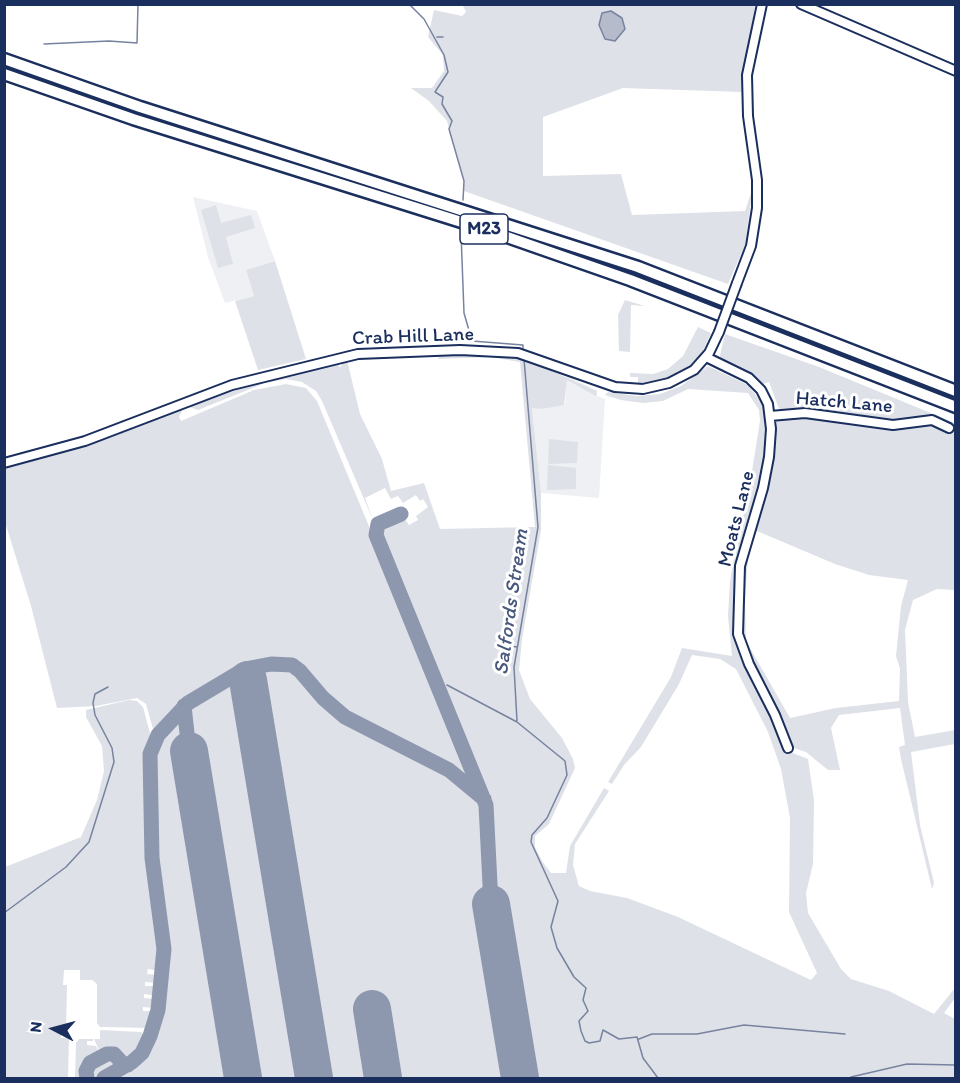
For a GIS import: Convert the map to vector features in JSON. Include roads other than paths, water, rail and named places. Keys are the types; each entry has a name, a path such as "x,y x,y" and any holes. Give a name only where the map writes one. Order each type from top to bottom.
{"highway":[{"name":"M23","path":"4,59 140,107 638,267 956,391"},
{"name":"M23","path":"4,74 133,119 487,230 619,276 956,407"}],"street":[{"name":"Crab Hill Lane","path":"4,463 85,441 232,385 358,354 460,351 518,353 608,385 634,390 654,388 677,380 692,371 706,357 719,332 751,246 757,208 757,180 748,116 747,75 762,4"},
{"path":"801,4 956,71"},
{"name":"Moats Lane","path":"706,357 753,380 765,396 770,416 769,457 763,488 740,566 738,634 749,664 775,715 788,748"},
{"name":"Hatch Lane","path":"770,416 805,413 894,425 932,420 949,428"}],"water":[{"path":"611,11 622,18 625,29 615,41 605,39 599,25 602,13"}],"waterway":[{"path":"44,44 109,41 137,43 138,4"},
{"name":"Salfords Stream","path":"409,4 424,19 444,55 448,72 435,92 443,97 442,104 452,121 449,129 464,181 463,200"},
{"path":"437,37 443,37"},
{"name":"Salfords Stream","path":"461,233 464,313 472,341 523,345 523,348"},
{"name":"Salfords Stream","path":"517,721 514,667 538,527 524,359"},
{"path":"509,646 517,647"},
{"name":"Salfords Stream","path":"447,685 517,722 565,761 567,775 547,818 532,835 531,842 558,901 551,927 557,948 574,977 586,988 583,1000 588,1011 579,1021 581,1031 585,1041 589,1043 600,1041 603,1030 619,1039 637,1037 643,1058 658,1078"},
{"path":"4,913 66,867 89,842 114,762 112,748 95,715 93,703 95,694 108,687"},
{"path":"639,1039 652,1034 697,1034 744,1025 845,1034"},
{"path":"851,1077 907,1064 956,1065"}]}
